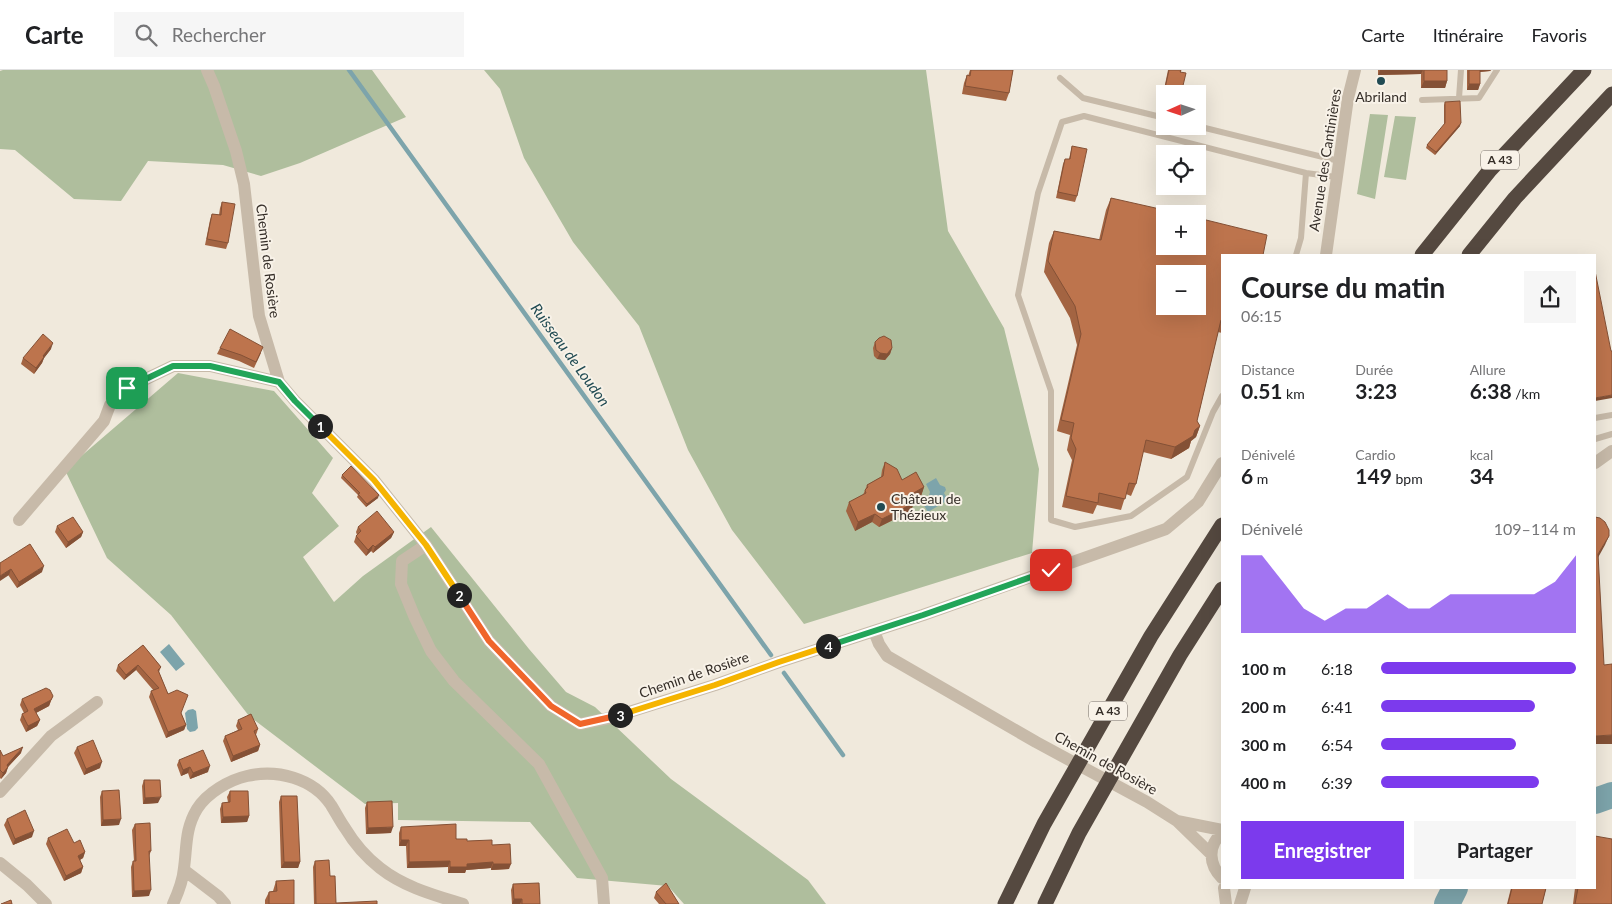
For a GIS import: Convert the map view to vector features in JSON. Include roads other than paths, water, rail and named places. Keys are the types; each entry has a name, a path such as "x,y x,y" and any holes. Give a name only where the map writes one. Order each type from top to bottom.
{"highway":[{"name":"A 43","path":"1423,254 1490,170 1584,70"},
{"name":"A 43","path":"1470,254 1515,198 1612,94"},
{"name":"A 43","path":"1004,904 1044,824 1151,636 1221,527"},
{"name":"A 43","path":"1045,904 1079,833 1180,655 1221,591"}],"street":[{"name":"Chemin de Rosière","path":"207,70 238,159 244,184 259,316 279,382 295,401 374,480 426,545 489,641 551,706 580,724 610,718 715,685 1166,530 1198,502 1221,465"},
{"name":"Avenue des Cantinières","path":"1326,254 1348,98 1355,70"},
{"path":"19,520 104,421 110,405 127,388 173,366 210,366 279,382"},
{"path":"1596,462 1611,451"},
{"path":"426,545 402,561 401,584 431,651 454,682 539,764 602,878 604,904"},
{"name":"Chemin de Rosière","path":"874,631 879,644 887,656 1036,742 1146,802 1177,821 1211,854"},
{"path":"0,792 51,736 97,702"},
{"path":"173,904 184,870 186,834 198,808 215,791 234,779 257,774 280,774 318,790 331,804 345,829 360,849 381,868 404,884 437,900 463,904"},
{"name":"Chemin de Rosière","path":"1177,821 1221,832"},
{"path":"1221,833 1213,845 1211,854 1212,863 1221,878"},
{"path":"0,863 27,885 46,904"},
{"path":"184,870 218,896 225,904"},
{"path":"1224,889 1226,904"},
{"path":"1240,904 1246,889"}],"lane":[{"path":"1459,98 1461,70"},
{"path":"1422,100 1479,98 1497,70"},
{"path":"1060,78 1082,98 1156,116"},
{"path":"1221,398 1213,412 1187,477 1131,516 1076,527 1051,520 1052,391 1018,295 1038,193 1062,122 1084,116 1306,173 1336,177"},
{"path":"1206,128 1339,161"},
{"path":"1296,254 1301,238 1306,173"},
{"path":"1596,418 1612,415"},
{"path":"1596,439 1612,434"},
{"path":"1596,469 1611,451"}],"water":[{"path":"936,478 940,485 945,487 944,493 948,500 928,512 922,502 928,498 930,492 926,484"},
{"path":"169,644 185,664 176,671 160,652"},
{"path":"193,709 196,711 198,728 190,732 187,729 185,713"}],"waterway":[{"name":"Ruisseau de Loudon","path":"349,70 771,655"},
{"name":"Ruisseau de Loudon","path":"784,673 843,755"},
{"path":"1596,801 1612,795"},
{"path":"1447,904 1454,889"}],"place":[{"name":"Abriland","path":"1381,81"},
{"name":"Château de Thézieux","path":"881,507"}]}
